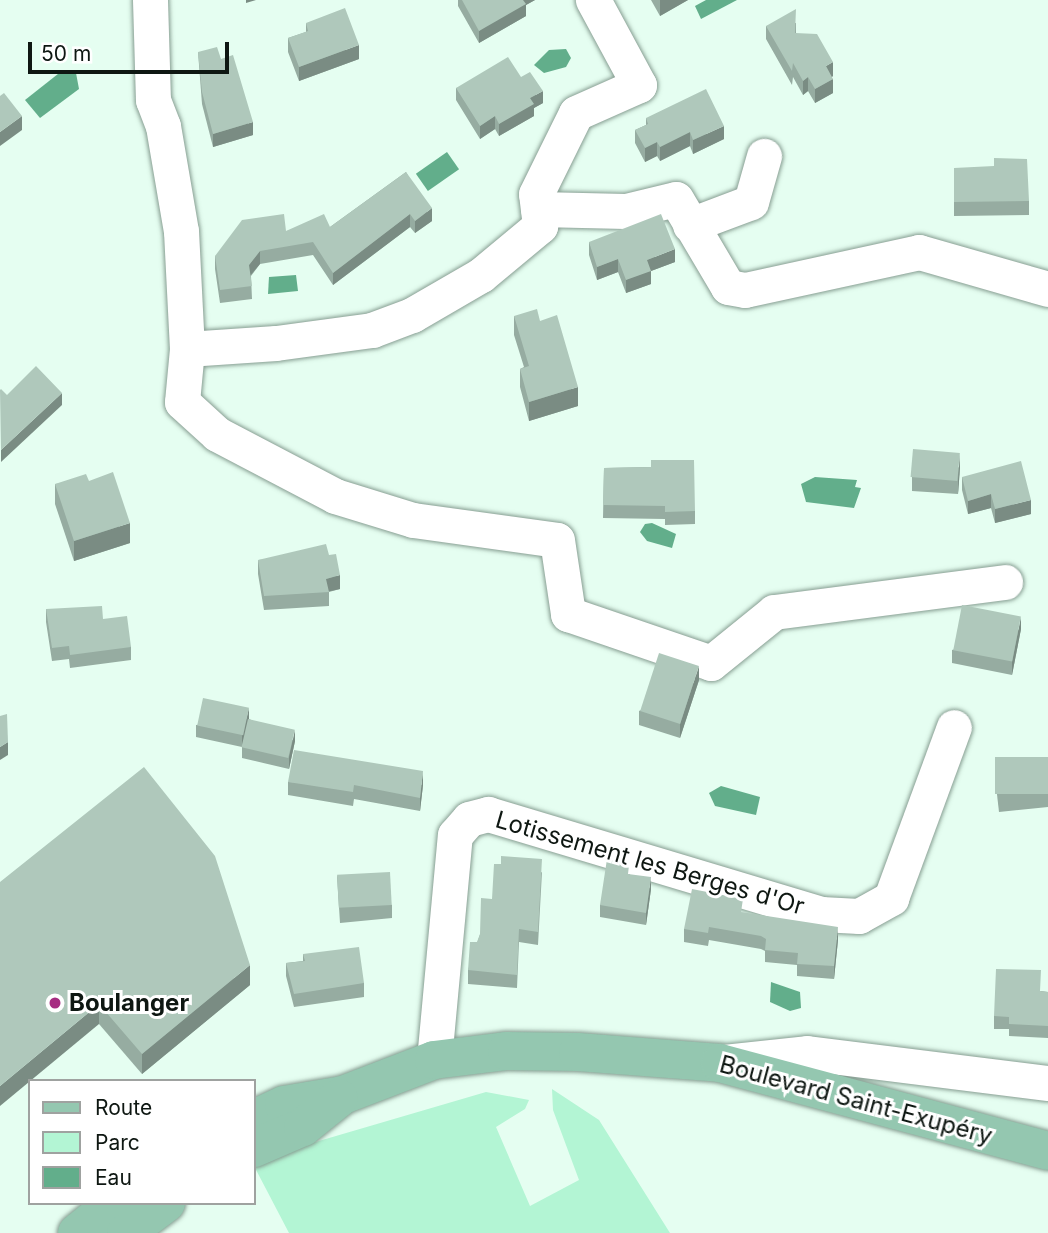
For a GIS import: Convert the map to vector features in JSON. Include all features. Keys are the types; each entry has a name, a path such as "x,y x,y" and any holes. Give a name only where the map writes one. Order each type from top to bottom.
{"main road":[{"name":"Boulevard Saint-Exupéry","path":"256,1118 284,1105 343,1095 433,1060 507,1051 578,1052 720,1063 1048,1151"},
{"path":"256,1147 303,1127 343,1095"},
{"path":"77,1233 112,1205"},
{"path":"126,1233 163,1205"}],"street":[{"path":"150,0 153,100 163,126 181,231 187,349 182,402 218,434 335,496 413,520 557,540 568,614 712,663 774,612 1005,582"},
{"path":"187,349 276,344 372,330 412,315 481,275 540,226 536,194 576,113 639,85 593,0"},
{"path":"690,225 751,202 764,156"},
{"path":"538,209 626,211 676,199 727,287 745,290 919,252 1048,289"},
{"name":"Lotissement les Berges d'Or","path":"433,1060 455,835 469,819 488,814 821,915 859,916 891,898 954,727"},
{"path":"720,1063 807,1053 1048,1083"}],"green space":[{"path":"552,1089 599,1120 670,1233 289,1233 256,1170 256,1165 295,1148 486,1092 529,1100 525,1109 496,1127 530,1206 579,1180 553,1110"}],"water":[{"path":"706,0 737,0 701,19 695,6"},
{"path":"566,49 571,58 566,67 544,73 534,65 549,50"},
{"path":"63,70 76,73 79,89 40,118 25,100"},
{"path":"447,152 459,169 428,191 416,174"},
{"path":"296,275 298,291 268,294 269,277"},
{"path":"815,477 857,480 855,487 861,488 854,508 806,502 801,484"},
{"path":"652,523 676,534 672,548 647,541 640,532 645,524"},
{"path":"721,786 760,797 756,815 715,806 709,793"},
{"path":"771,982 800,992 801,1008 790,1011 770,1002"}],"building":[{"path":"462,0 523,0 526,4 479,31"},
{"path":"345,8 359,45 299,67 288,38 308,31 306,23"},
{"path":"796,9 795,33 817,34 833,62 826,66 833,79 815,89 808,77 803,81 793,63 792,71 766,26"},
{"path":"217,47 221,59 233,55 253,122 213,134 202,92 198,52"},
{"path":"508,57 521,77 530,72 543,91 530,98 534,104 499,124 495,116 480,126 456,88"},
{"path":"706,89 724,126 693,140 690,132 660,147 657,142 645,148 635,130 648,124 646,118"},
{"path":"4,93 22,116 0,132 0,96"},
{"path":"994,158 1027,159 1029,201 954,202 954,168 994,166"},
{"path":"406,172 432,208 415,221 410,214 333,273 313,242 260,251 249,265 252,286 220,290 215,256 242,220 284,214 286,231 324,214 330,227"},
{"path":"661,214 675,249 647,260 651,271 626,280 618,259 597,267 589,242"},
{"path":"537,309 540,321 557,315 578,387 529,402 520,369 529,366 514,316"},
{"path":"36,366 62,393 1,450 0,390 7,395"},
{"path":"913,449 960,453 957,481 911,477"},
{"path":"651,460 694,460 695,511 665,512 665,506 603,505 604,468 651,467"},
{"path":"1021,461 1031,500 995,509 991,494 968,501 962,477"},
{"path":"113,472 130,523 74,541 55,484 86,474 89,481"},
{"path":"326,544 329,555 336,554 340,575 326,579 329,592 264,596 258,560"},
{"path":"962,605 1021,616 1012,662 953,650"},
{"path":"102,606 103,619 127,616 131,647 70,655 69,646 52,648 46,609"},
{"path":"659,653 699,666 680,724 640,711"},
{"path":"203,698 249,708 243,735 197,725"},
{"path":"7,714 8,742 0,747 0,716"},
{"path":"248,719 295,730 288,758 241,747"},
{"path":"294,750 423,771 420,798 354,785 353,792 288,782"},
{"path":"995,757 1048,757 1048,794 995,794"},
{"path":"144,767 215,856 250,965 142,1054 99,1004 0,1086 0,882"},
{"path":"501,856 542,859 538,932 519,929 517,975 468,970 470,942 477,942 480,934 481,898 492,899 494,864 501,864"},
{"path":"607,859 629,865 628,874 651,877 646,913 600,905"},
{"path":"390,872 392,905 339,908 337,875"},
{"path":"692,889 743,899 741,912 838,927 834,966 797,964 798,953 765,950 766,939 761,936 709,927 708,933 684,929"},
{"path":"359,947 364,983 294,994 286,963 305,961 303,954"},
{"path":"996,969 1041,970 1040,991 1048,992 1048,1026 1009,1024 1009,1017 994,1016"}],"place":[{"name":"Boulanger","path":"55,1003"}]}
